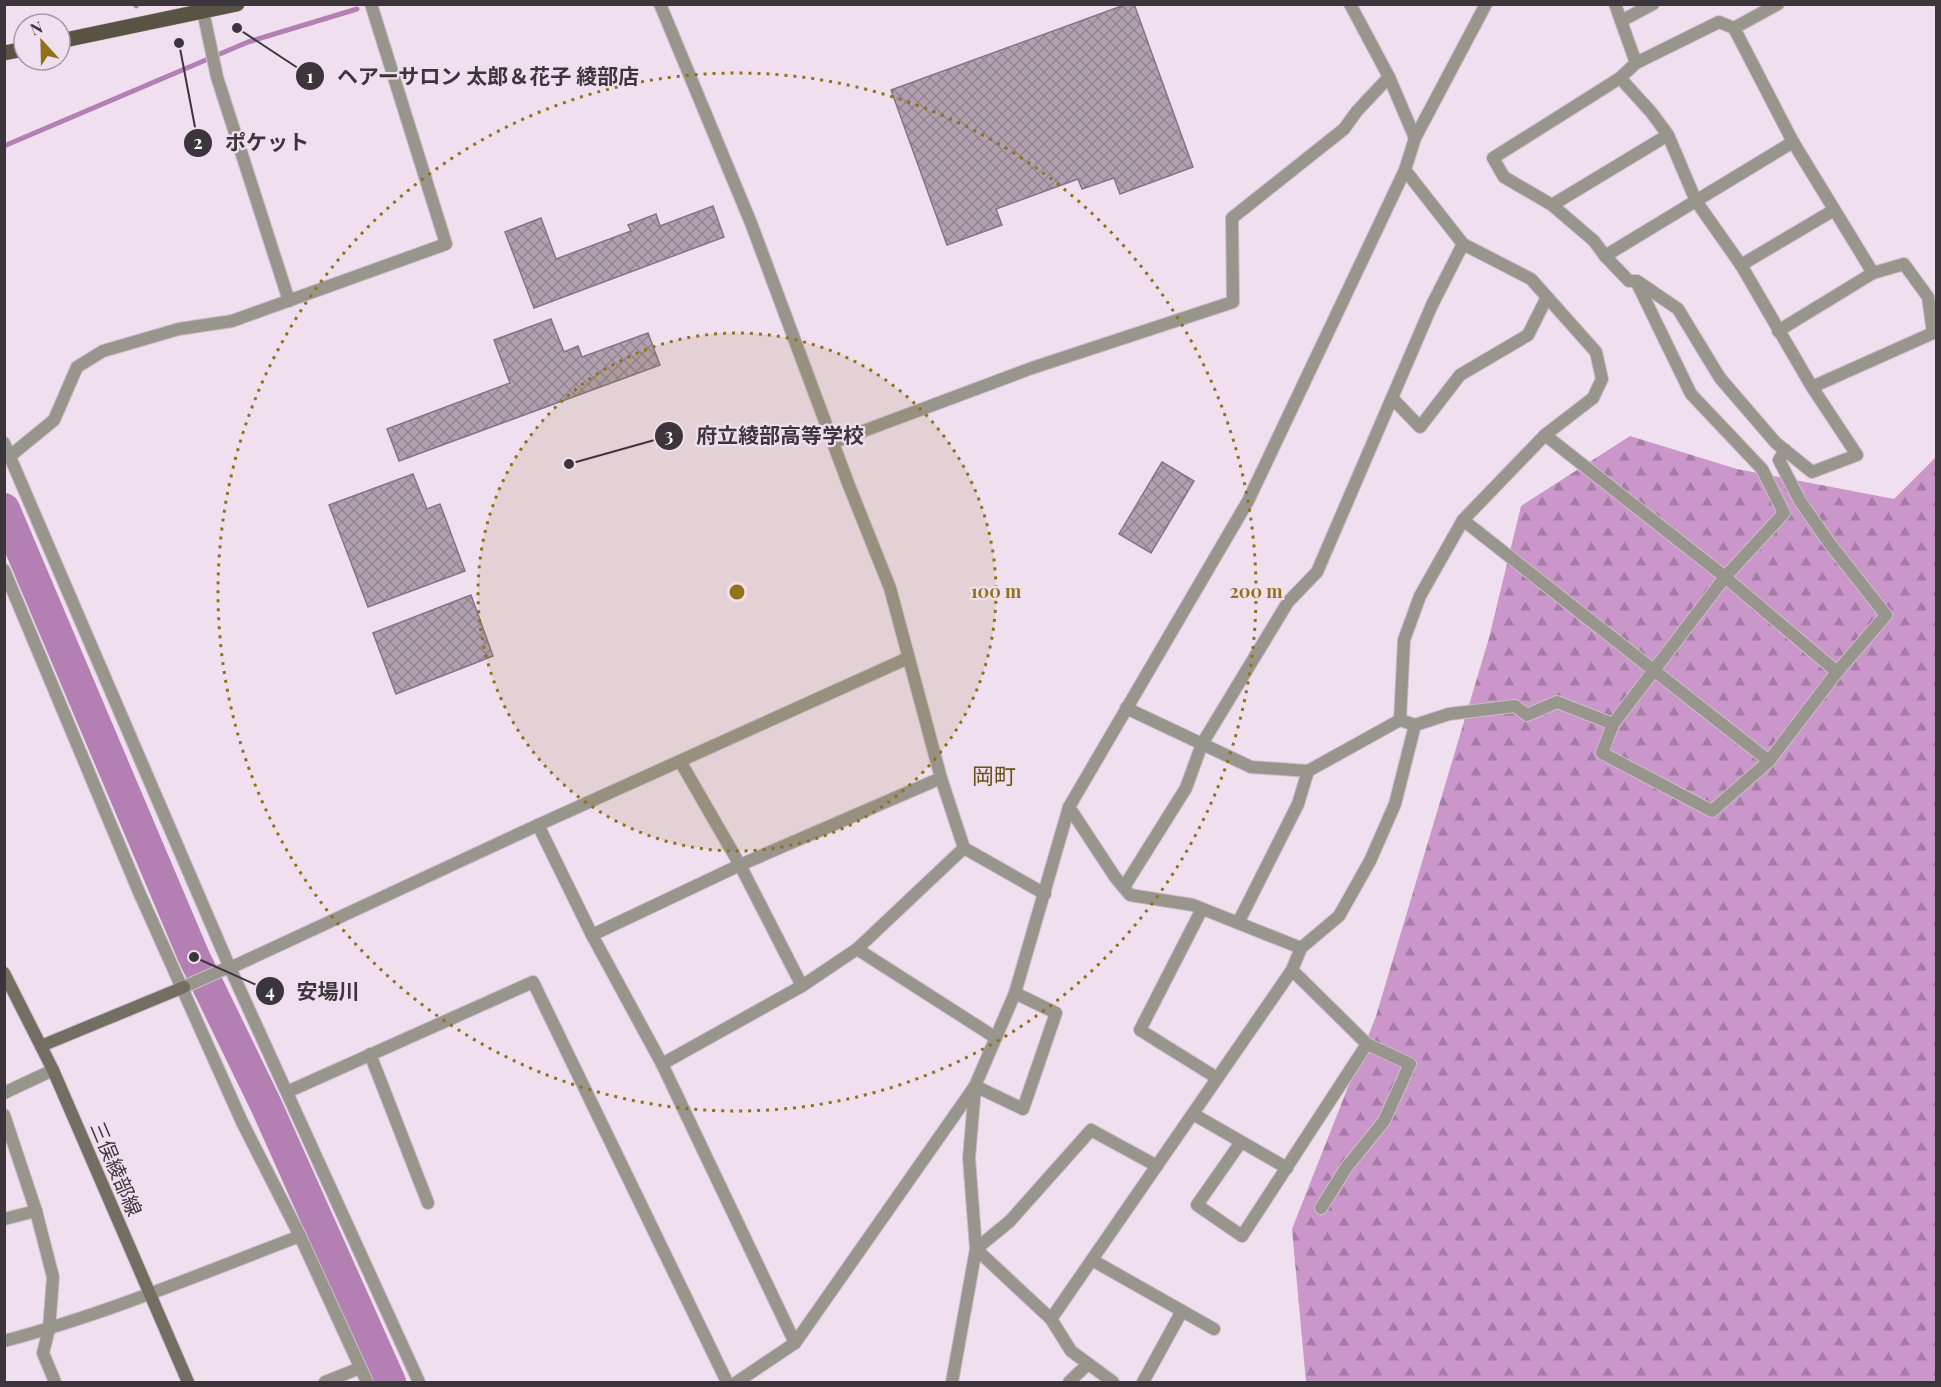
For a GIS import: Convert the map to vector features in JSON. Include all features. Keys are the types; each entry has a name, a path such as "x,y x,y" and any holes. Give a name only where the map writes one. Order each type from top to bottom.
{"main road":[{"path":"72,38 237,4"},
{"name":"三俣綾部線","path":"4,973 53,1070 188,1383"},
{"path":"41,1046 184,987"}],"street":[{"path":"7,457 54,420 77,368 103,351 178,329 232,321 446,244 371,4"},
{"path":"660,4 751,223 800,358 890,588 941,778 964,848 1045,894"},
{"path":"1350,4 1389,76 1415,138"},
{"path":"737,1383 795,1343 975,1086 1015,993 1069,807 1248,501 1405,170 1415,138 1486,4"},
{"path":"1616,4 1636,63"},
{"path":"1621,21 1653,4"},
{"path":"1734,28 1778,5"},
{"path":"203,11 217,76 289,301"},
{"path":"1620,78 1651,112 1668,135 1696,201 1741,265 1812,387 1857,454 1812,472 1776,443 1720,378 1678,309 1637,281 1629,281 1594,241 1552,205 1504,177 1493,158 1620,78 1636,63 1719,22 1734,28 1793,142 1873,273"},
{"path":"834,442 1032,368 1233,302 1232,218 1344,129 1389,76"},
{"path":"1552,205 1668,135"},
{"path":"1605,256 1793,142"},
{"path":"1400,720 1404,640 1420,596 1463,520 1545,435 1593,398 1602,379 1596,352 1531,279 1463,244 1405,170"},
{"path":"1741,265 1834,210"},
{"path":"1124,887 1186,788 1202,744 1288,602 1317,572 1432,305 1463,244"},
{"path":"1778,331 1873,273 1904,264 1932,295 1933,333 1812,387"},
{"path":"1637,281 1691,394 1762,469 1784,513 1725,577 1613,724 1602,753 1712,811 1769,761 1836,672 1886,615 1830,544 1800,501 1779,460 1785,450"},
{"path":"1392,398 1420,427 1460,375 1528,335 1547,297"},
{"path":"1545,435 1725,577 1836,672"},
{"path":"4,443 7,457 226,969 287,1092 419,1383"},
{"path":"1463,520 1769,761"},
{"path":"4,570 139,892 184,987 242,1122 300,1236 367,1383"},
{"path":"184,987 908,658"},
{"path":"1126,708 1251,767 1308,771 1400,720 1415,725 1449,714 1515,706 1527,715 1557,702 1613,724"},
{"path":"1051,1319 1292,970 1301,948 1339,916 1370,861 1395,804 1415,725"},
{"path":"680,761 740,865 802,986"},
{"path":"1238,923 1298,804 1308,771"},
{"path":"592,935 740,865 941,778"},
{"path":"1069,807 1130,895 1193,905 1301,948"},
{"path":"538,825 592,935 662,1064 795,1343"},
{"path":"662,1064 802,986 857,949 964,848"},
{"path":"1202,909 1140,1030 1217,1078"},
{"path":"857,949 996,1038"},
{"path":"1292,970 1367,1044 1410,1064 1384,1121 1346,1168 1321,1208"},
{"path":"287,1092 532,982 727,1383"},
{"path":"975,1086 1023,1109 1056,1013 1015,993"},
{"path":"1241,1142 1197,1204 1242,1236 1367,1044"},
{"path":"370,1054 428,1203"},
{"path":"4,1093 53,1070"},
{"path":"952,1383 976,1249 969,1158 975,1086"},
{"path":"1193,1114 1287,1168"},
{"path":"4,1115 36,1211 53,1277 49,1329 43,1353 55,1383"},
{"path":"976,1249 1010,1221 1091,1130 1157,1166"},
{"path":"4,1220 36,1211"},
{"path":"4,1341 49,1329 148,1294 300,1236"},
{"path":"976,1249 1051,1319 1071,1352 1113,1383"},
{"path":"1092,1260 1214,1329"},
{"path":"1143,1383 1182,1311"},
{"path":"1069,1383 1088,1364"},
{"path":"325,1383 360,1368"}],"green space":[{"path":"1630,436 1737,469 1894,499 1936,457 1936,1382 1306,1382 1292,1229 1376,1016 1489,638 1521,506"}],"building":[{"path":"1127,4 1134,4 1193,167 1120,194 1114,178 1082,189 1078,179 996,209 1002,225 947,245 891,90"},
{"path":"713,206 724,237 534,308 505,232 541,218 556,259 631,231 628,225 656,214 660,226"},
{"path":"551,319 564,352 578,346 582,357 648,333 660,365 399,461 387,429 510,383 494,340"},
{"path":"1162,462 1194,481 1151,553 1119,534"},
{"path":"413,474 427,509 440,504 465,571 368,607 329,505"},
{"path":"471,595 493,656 396,694 373,633"}],"waterway":[{"path":"4,146 248,42 357,9"},
{"path":"4,509 194,957 266,1105 390,1382"}],"place":[{"name":"ヘアーサロン 太郎＆花子 綾部店","path":"237,28"},
{"name":"ポケット","path":"179,43"},
{"name":"府立綾部高等学校","path":"569,464"},
{"name":"安場川","path":"194,957"}],"district":[{"name":"岡町","path":"994,776"}]}
